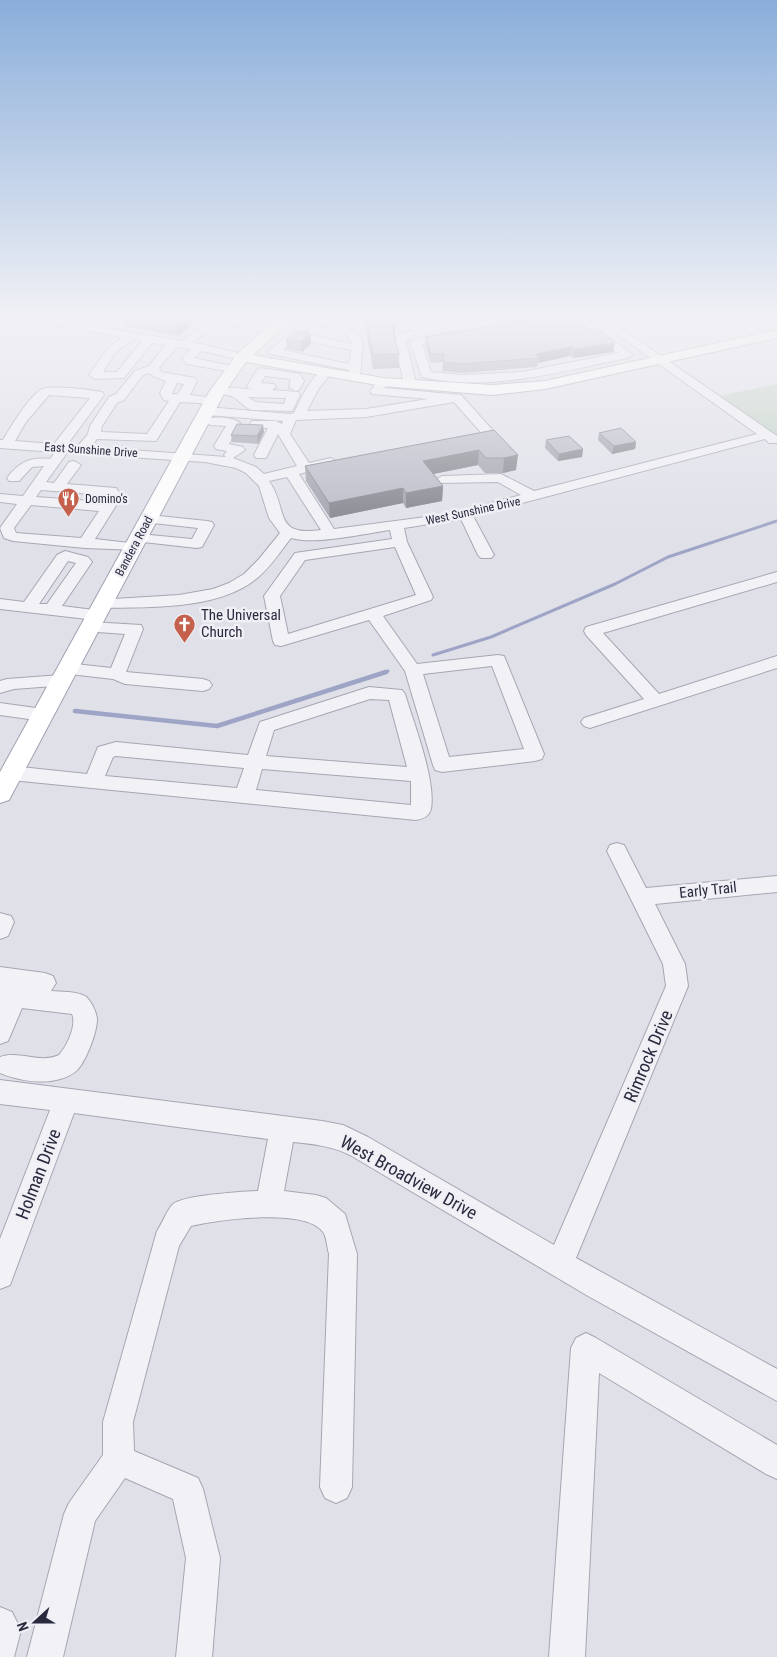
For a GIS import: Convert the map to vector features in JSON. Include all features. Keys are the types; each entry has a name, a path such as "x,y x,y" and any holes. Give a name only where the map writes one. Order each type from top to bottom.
{"main road":[{"name":"Bandera Road","path":"0,794 217,392"}],"street":[{"path":"4,444 21,420 46,392"},
{"path":"63,392 98,396 61,448 54,463 38,486 3,528 13,538 85,544 136,542 197,544 207,525 148,519"},
{"path":"82,450 94,435 96,426 113,400 120,397 124,392"},
{"path":"168,392 166,396 210,406 291,414 366,413 457,398"},
{"path":"94,435 152,438 184,392"},
{"path":"210,406 240,392"},
{"path":"283,392 294,395 291,414 284,434 293,471 327,529 434,507"},
{"path":"291,414 309,392"},
{"path":"438,392 457,398 490,434 474,437"},
{"path":"706,392 772,439"},
{"path":"237,394 249,410"},
{"path":"210,406 234,423 276,425 262,455"},
{"path":"234,423 220,446 268,456 293,471"},
{"name":"West Sunshine Drive","path":"287,533 304,537 327,529 396,526 465,514 772,439"},
{"name":"East Sunshine Drive","path":"4,444 182,457"},
{"path":"223,460 238,450"},
{"path":"96,615 178,600 228,588 249,577 287,533 276,520 267,488 261,479 244,468 223,460 182,457"},
{"path":"261,479 346,459"},
{"path":"14,478 26,464 34,462 54,463"},
{"path":"58,487 74,465"},
{"path":"442,480 500,478 534,497"},
{"path":"38,486 111,491 114,496 85,544"},
{"path":"0,498 108,507"},
{"path":"465,514 486,555"},
{"path":"396,526 400,542 425,597 281,640 272,596 300,556 400,542"},
{"path":"29,607 62,558 83,560 84,562 51,610"},
{"path":"656,701 592,631 777,577"},
{"path":"0,604 96,615 135,629 117,674"},
{"path":"373,614 413,670 442,765 535,754 498,660 413,670"},
{"path":"590,722 777,662"},
{"path":"0,687 13,682 64,675 117,674 125,678 203,685"},
{"path":"11,773 416,813 421,810 419,775 396,694 369,693 266,726 244,796"},
{"path":"0,709 43,715"},
{"path":"93,782 105,752 116,749 419,775"},
{"name":"Rimrock Drive","path":"560,1263 677,986 674,964 617,851"},
{"name":"Early Trail","path":"640,897 777,884"},
{"path":"0,922 3,922 0,930"},
{"path":"0,977 45,983"},
{"path":"1,1028 8,997 78,1004 85,1012 86,1021 72,1059 63,1067 52,1070 3,1072"},
{"name":"West Broadview Drive","path":"0,1092 322,1133 342,1138 360,1146 560,1263 777,1386"},
{"name":"Holman Drive","path":"0,1275 66,1100"},
{"path":"269,1203 283,1128"},
{"path":"45,1657 80,1514 119,1460 118,1422 167,1241 183,1214 208,1209 269,1203 316,1208 335,1224 343,1254 336,1487"},
{"path":"567,1657 586,1348 777,1463"},
{"path":"119,1460 187,1489 202,1558 194,1657"},
{"path":"0,1624 4,1630 0,1648"}],"green space":[{"path":"737,392 777,392 777,436 719,396"}],"building":[{"path":"237,424 263,425 257,436 231,435"},
{"path":"621,428 636,442 614,446 599,433"},
{"path":"494,430 518,455 504,458 486,458 479,450 423,461 443,486 406,493 403,488 329,503 305,466"},
{"path":"569,436 583,449 559,454 546,440"}],"waterway":[{"path":"433,655 491,637 615,584 668,557 777,521"},
{"path":"382,673 388,671"},
{"path":"75,711 217,726 386,672"}],"place":[{"name":"Domino's","path":"69,518"},
{"name":"The Universal Church","path":"185,643"}]}
